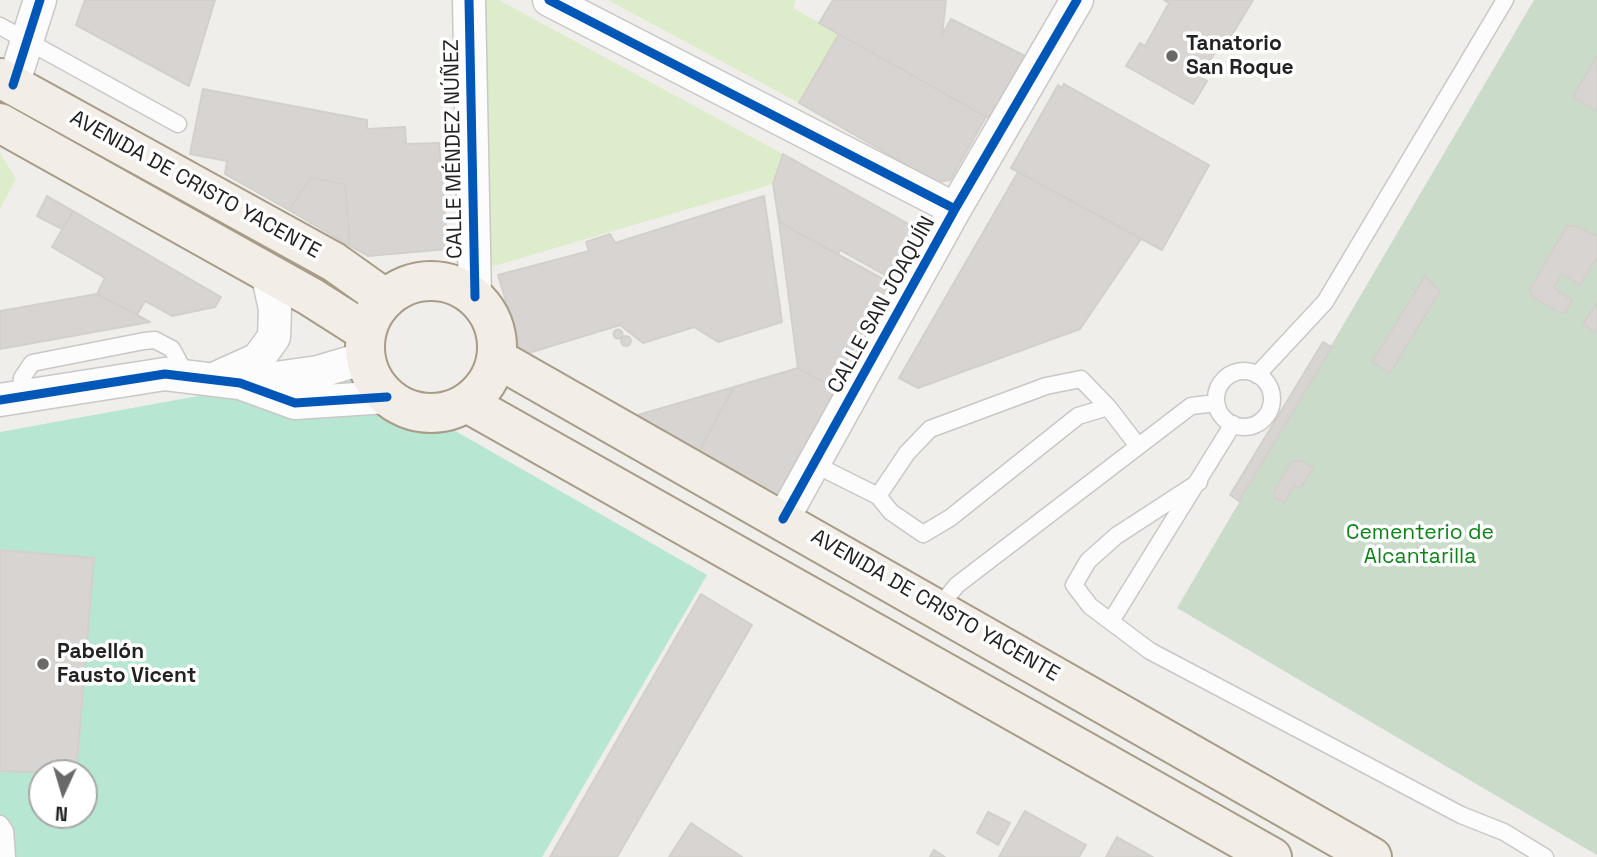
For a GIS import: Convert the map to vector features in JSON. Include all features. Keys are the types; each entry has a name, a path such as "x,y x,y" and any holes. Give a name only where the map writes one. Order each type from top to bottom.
{"main road":[{"name":"AVENIDA DE CRISTO YACENTE","path":"6,81 334,262 386,299"},
{"name":"AVENIDA DE CRISTO YACENTE","path":"0,123 267,272 366,345"},
{"path":"438,282 459,287 475,297 492,321 496,336 496,358 486,385 467,403 451,411 429,414 405,409 387,397 373,379 366,345 372,318 386,299 414,284 438,282"},
{"name":"AVENIDA DE CRISTO YACENTE","path":"496,358 783,519 1372,857"},
{"path":"467,403 1272,857"}],"street":[{"path":"6,81 27,41 40,0"},
{"name":"CALLE MÉNDEZ NÚÑEZ","path":"469,0 475,297"},
{"path":"549,0 955,209"},
{"name":"CALLE SAN JOAQUÍN","path":"783,519 955,209 1077,0"},
{"path":"214,379 258,359 274,337 275,309 267,272"},
{"path":"10,398 165,374 214,379 318,372 366,345"},
{"path":"214,379 295,403 387,397"}],"lane":[{"path":"1258,375 1325,302 1505,0"},
{"path":"0,26 178,124"},
{"path":"1245,372 1258,375 1271,394 1269,412 1255,425 1233,424 1222,417 1216,403 1217,390 1228,376 1245,372"},
{"path":"878,496 908,453 930,429 1046,386 1082,379 1138,446"},
{"path":"938,608 957,585 1191,406 1216,403"},
{"path":"814,464 878,496 891,512 923,534 950,518 1079,416 1108,407"},
{"path":"1111,621 1233,424"},
{"path":"1199,482 1116,536 1088,561 1074,585 1090,606 1150,651 1461,814 1504,832 1545,857"},
{"path":"0,824 5,831 7,857"}],"green space":[{"path":"481,0 499,0 783,154 773,184 477,271"},
{"path":"608,0 796,0 793,8 839,34 799,103"},
{"name":"Cementerio de Alcantarilla","path":"1534,0 1597,0 1597,855 1177,608"},
{"path":"0,153 16,179 0,209"},
{"path":"347,369 707,575 542,857 0,857 0,432"}],"building":[{"path":"85,0 215,0 189,86 76,25"},
{"path":"833,0 946,0 942,35 951,19 1029,58 994,121 819,23"},
{"name":"Tanatorio San Roque","path":"1164,0 1253,0 1229,40 1224,36 1201,77 1207,81 1193,104 1126,66 1140,43 1145,46 1169,3"},
{"path":"839,34 986,117 950,180 937,182 799,103"},
{"path":"1597,57 1597,111 1573,97"},
{"path":"1064,84 1209,165 1162,250 1011,168 1058,85 1062,88"},
{"path":"203,89 367,120 367,129 405,127 406,144 439,143 448,249 368,256 350,246 345,184 310,178 289,210 225,174 227,161 190,154"},
{"path":"783,154 914,227 916,237 892,279 840,250 838,255 779,222 773,184"},
{"path":"1018,172 1141,239 1080,329 918,388 899,378"},
{"path":"310,178 345,184 350,246 289,210"},
{"path":"47,196 73,211 62,229 37,216"},
{"path":"764,196 782,322 718,342 694,327 643,343 620,325 522,355 498,275 589,251 586,242 610,234 615,243"},
{"path":"73,211 221,297 215,307 172,316 145,301 137,315 97,294 105,278 52,247"},
{"path":"779,222 890,283 832,387 798,368"},
{"path":"1567,226 1577,226 1597,236 1597,257 1580,285 1562,274 1554,288 1572,300 1566,312 1560,313 1533,297 1530,289"},
{"path":"1425,276 1440,291 1390,373 1372,362"},
{"path":"97,294 150,322 0,349 0,311"},
{"path":"1597,302 1597,333 1583,325"},
{"path":"618,329 623,334 618,339 613,334"},
{"path":"626,336 631,341 626,346 621,341"},
{"path":"1323,342 1332,347 1239,501 1230,495"},
{"path":"798,368 839,391 779,500 697,455 734,387"},
{"path":"734,387 697,455 631,417"},
{"path":"1300,460 1313,468 1301,488 1294,486 1285,503 1274,497 1275,490 1291,462"},
{"name":"Pabellón Fausto Vicent","path":"0,550 94,558 77,759 28,759 28,772 0,771"},
{"path":"701,594 752,625 617,857 550,857"},
{"path":"1025,811 1086,845 1079,857 999,857"},
{"path":"988,812 1010,823 998,845 977,833"},
{"path":"691,823 742,857 669,857"},
{"path":"1117,837 1153,857 1106,857"},
{"path":"934,850 945,857 930,857"}],"cycle path":[{"path":"13,85 40,0"},
{"path":"469,0 475,297"},
{"path":"549,0 955,209"},
{"path":"783,519 955,209 1077,0"},
{"path":"0,400 165,374 240,383 295,403 387,397"}],"place":[{"name":"Tanatorio San Roque","path":"1172,56"},
{"name":"Pabellón Fausto Vicent","path":"43,664"}]}
